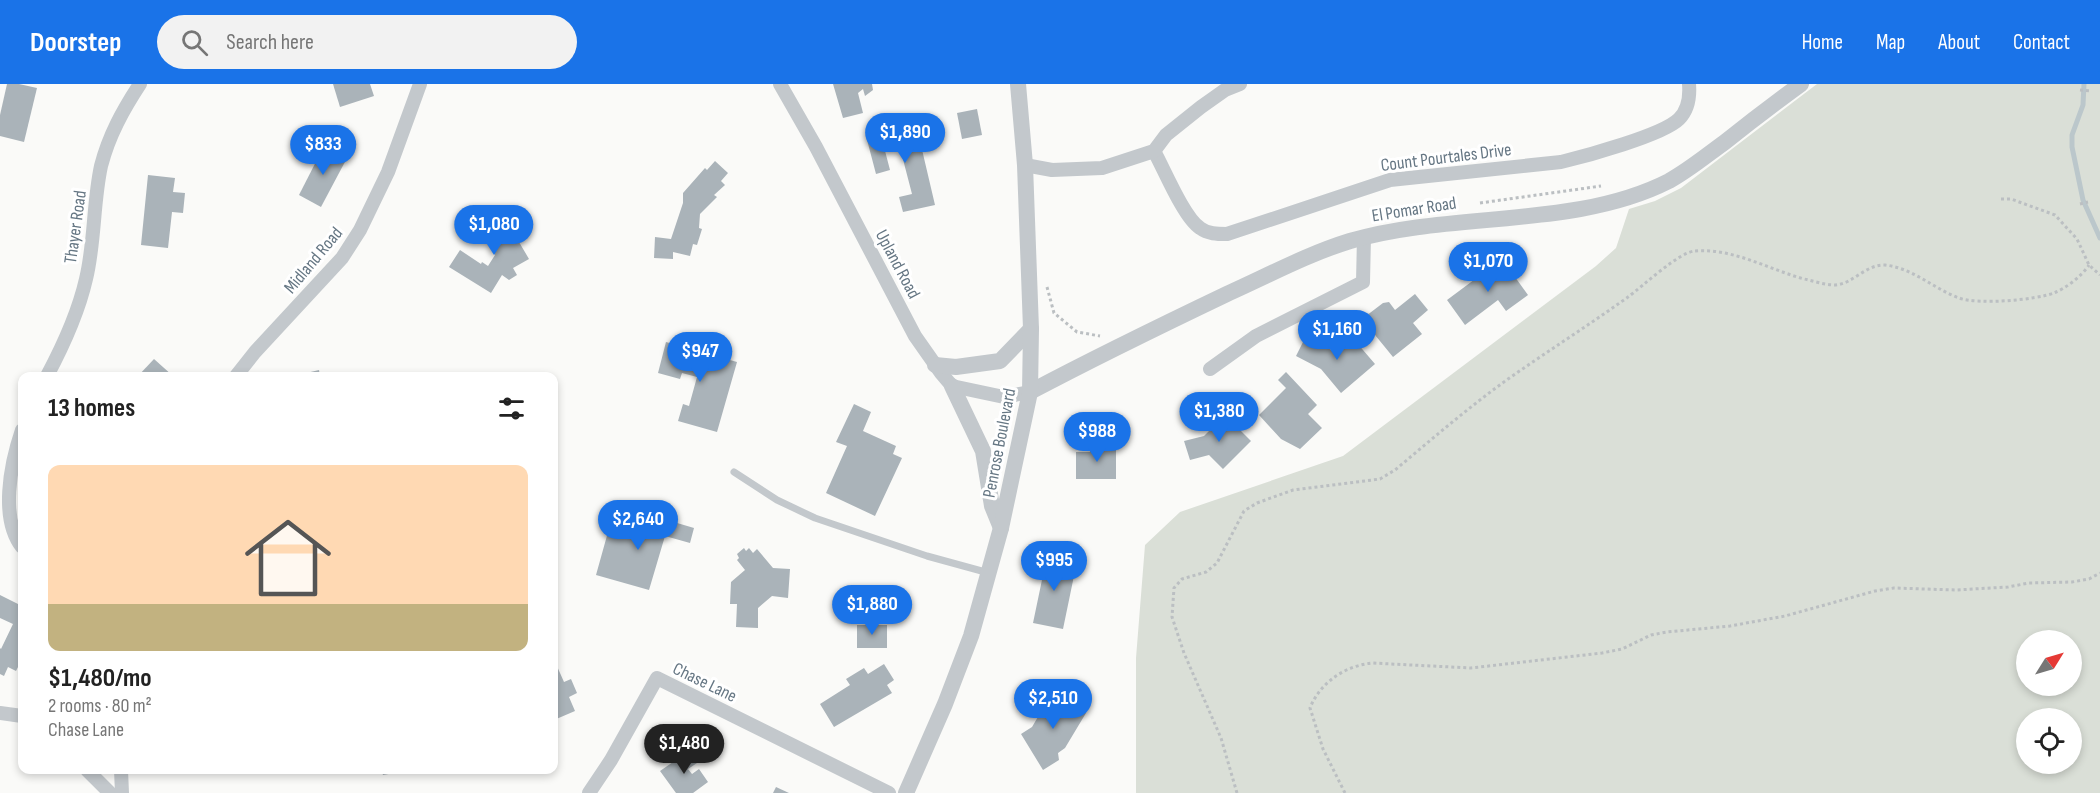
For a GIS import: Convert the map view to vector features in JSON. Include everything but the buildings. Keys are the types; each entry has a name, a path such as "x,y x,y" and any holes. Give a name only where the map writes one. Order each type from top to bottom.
{"street":[{"name":"Thayer Road","path":"49,372 66,338 86,279 101,168 110,138 119,115 140,84"},
{"name":"Midland Road","path":"239,372 342,258 360,230 388,172 420,84"},
{"name":"Upland Road","path":"780,84 816,147 915,336 952,386"},
{"name":"Penrose Boulevard","path":"906,793 962,662 1001,528 1030,392 1031,329 1025,165 1018,84"},
{"path":"1025,165 1052,170 1102,168 1154,151 1166,135 1201,107 1226,90 1240,84"},
{"name":"Count Pourtales Drive","path":"1154,151 1190,218 1199,228 1214,234 1227,234 1390,180 1561,162 1587,156 1668,127 1680,118 1687,106 1689,84"},
{"name":"El Pomar Road","path":"1030,392 1122,344 1272,273 1312,255 1364,237 1405,228 1591,206 1646,190 1693,166 1801,84"},
{"path":"1210,369 1256,336 1363,282 1364,237"},
{"path":"935,365 956,368 1000,361 1031,329"},
{"path":"952,386 1005,397 1030,392"},
{"path":"952,386 983,451 992,506 1001,528"},
{"path":"18,442 3,490 2,508 6,525 18,544"},
{"name":"Chase Lane","path":"589,793 611,760 657,678 889,793"},
{"path":"0,713 18,715"},
{"path":"91,774 110,793"},
{"path":"122,774 122,793"}],"lane":[{"path":"734,472 777,500 815,518 927,556 989,573"}],"path":[{"path":"2080,90 2091,91"},
{"path":"2001,199 2011,199 2055,215 2078,239 2089,265 2100,275"},
{"path":"2080,204 2088,202"},
{"path":"1237,793 1221,738 1184,654 1173,617 1173,588 1182,579 1206,572 1217,563 1244,511 1250,507 1293,490 1380,479 1395,470 1507,380 1620,303 1680,256 1692,251 1744,257 1780,273 1836,285 1871,268 1883,265 1899,269 1959,298 1974,302 2021,299 2052,294 2077,277 2089,265"},
{"path":"1345,793 1323,748 1310,708 1316,694 1328,682 1356,665 1372,663 1471,668 1539,660 1622,649 1651,635 1667,632 1730,626 1785,616 1875,591 1894,588 1956,590 2008,587 2029,583 2072,582 2089,579 2100,573"}],"shaded area":[{"path":"1817,84 2100,84 2100,793 1136,793 1136,658 1145,545 1180,512 1343,456 1596,266 1616,248 1629,209 1655,201 1681,188"}],"waterway":[{"path":"2084,84 2083,105 2072,135 2072,147 2083,200 2100,238"}]}
